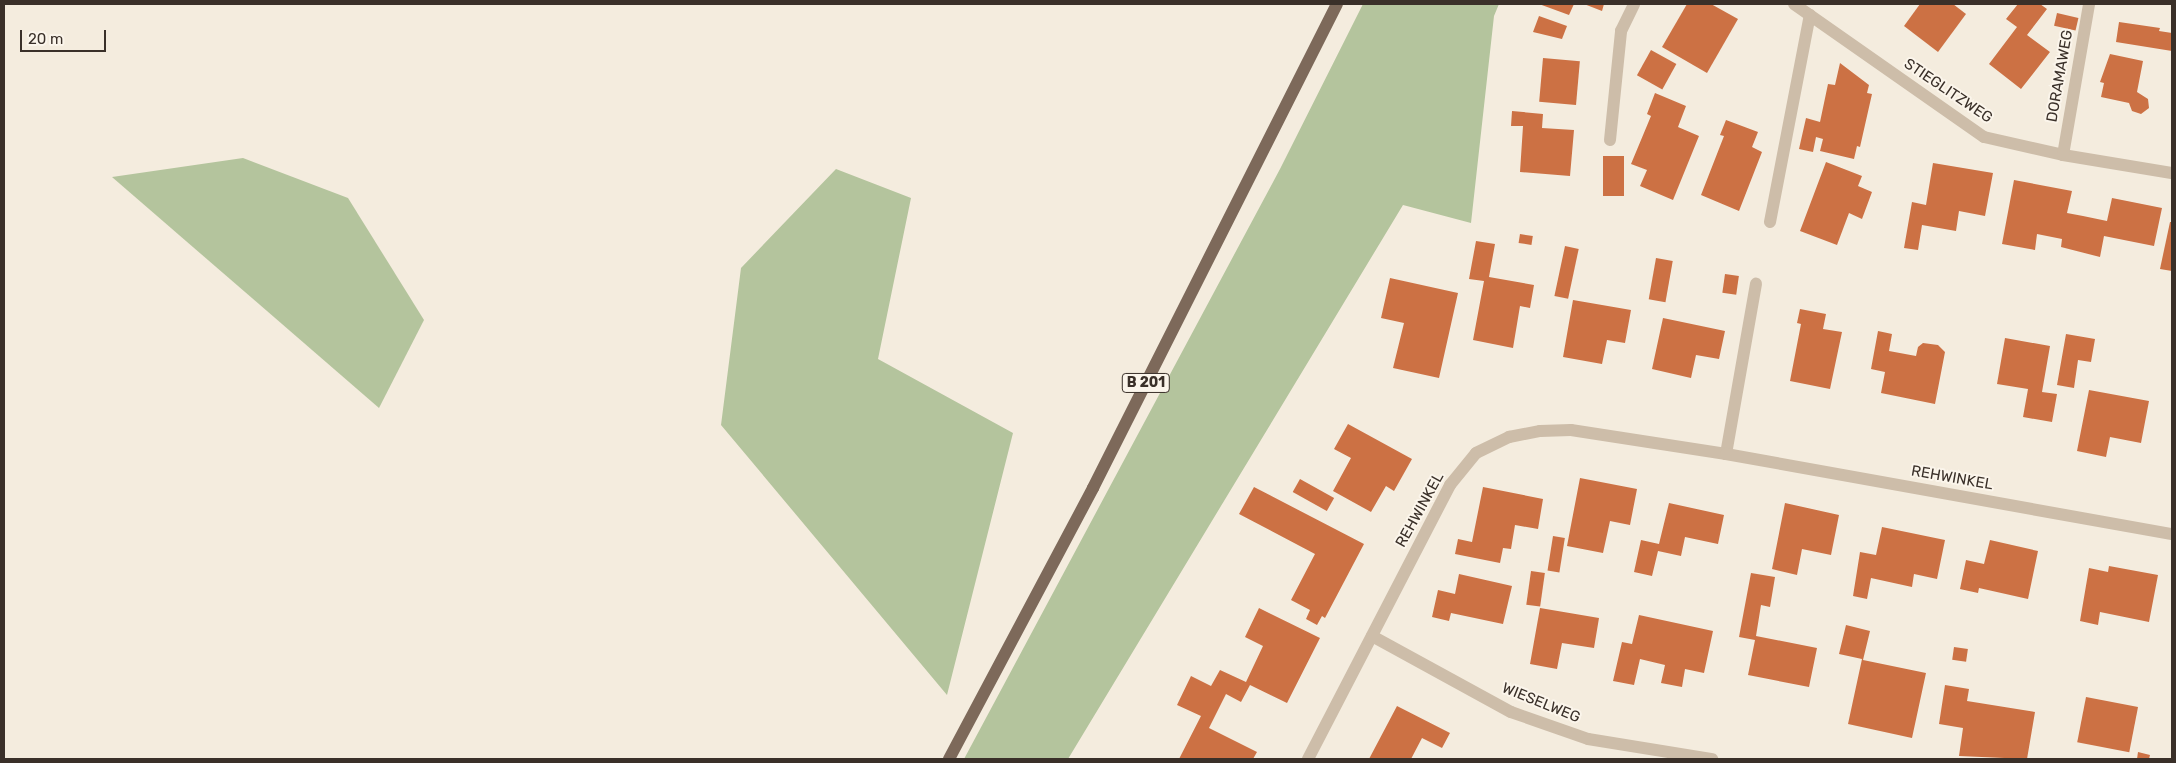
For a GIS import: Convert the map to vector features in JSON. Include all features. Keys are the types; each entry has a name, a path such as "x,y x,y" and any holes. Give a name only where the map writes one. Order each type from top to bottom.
{"main road":[{"name":"B 201","path":"949,759 1093,488 1337,4"}],"street":[{"path":"1610,140 1621,31 1634,4"},
{"name":"STIEGLITZWEG","path":"1794,4 1984,137 2063,155 2172,173"},
{"name":"DORAMAWEG","path":"2063,155 2089,4"},
{"path":"1770,222 1810,15"},
{"path":"1726,454 1756,284"},
{"name":"REHWINKEL","path":"1308,759 1450,485 1476,453 1509,437 1540,431 1571,430 1726,454 2172,534"},
{"name":"WIESELWEG","path":"1372,636 1511,712 1588,739 1712,759"}],"green space":[{"path":"1363,4 1499,4 1494,16 1471,223 1403,205 1068,759 964,759 1280,169"},
{"path":"243,158 348,198 424,320 379,408 112,177"},
{"path":"836,169 911,198 878,359 1013,433 947,695 721,425 741,268"}],"building":[{"path":"1539,4 1574,4 1569,15"},
{"path":"1584,4 1604,4 1602,11"},
{"path":"1687,4 1711,4 1738,19 1707,73 1662,47"},
{"path":"1920,4 1953,4 1966,14 1938,52 1904,26"},
{"path":"2018,4 2040,4 2047,9 2027,35 2050,52 2021,89 1989,64 2017,27 2006,19"},
{"path":"2057,13 2078,18 2076,31 2054,26"},
{"path":"1539,16 1567,26 1562,39 1533,32"},
{"path":"2119,22 2160,28 2159,31 2172,33 2172,51 2116,42"},
{"path":"1651,50 1676,64 1662,89 1637,75"},
{"path":"2110,54 2143,61 2137,92 2148,99 2149,108 2141,114 2132,111 2129,103 2101,97 2104,83 2100,82"},
{"path":"1543,58 1580,61 1576,105 1539,102"},
{"path":"1840,63 1869,85 1867,93 1872,94 1860,147 1857,146 1854,159 1820,151 1823,139 1816,137 1813,152 1799,149 1806,118 1820,122 1828,84 1835,85"},
{"path":"1655,93 1686,106 1678,127 1699,136 1673,200 1640,186 1647,170 1631,164 1651,116 1647,114"},
{"path":"1512,111 1543,114 1542,128 1574,130 1570,176 1520,172 1523,126 1511,126"},
{"path":"1726,120 1758,132 1752,147 1762,152 1739,211 1701,195 1724,136 1720,135"},
{"path":"1603,156 1624,156 1624,196 1603,196"},
{"path":"1826,162 1862,176 1858,186 1872,192 1862,219 1849,213 1837,245 1800,231"},
{"path":"1933,163 1993,173 1985,216 1959,211 1956,231 1922,225 1918,250 1904,248 1912,202 1926,205"},
{"path":"2014,180 2072,191 2067,213 2107,221 2112,198 2162,208 2154,246 2104,236 2100,257 2061,247 2062,239 2037,234 2035,250 2002,244"},
{"path":"2170,222 2172,222 2172,271 2160,269"},
{"path":"1520,234 1533,236 1531,245 1519,243"},
{"path":"1476,241 1495,244 1489,277 1534,285 1530,308 1520,306 1513,348 1473,340 1484,281 1469,279"},
{"path":"1565,246 1579,249 1568,299 1554,296"},
{"path":"1656,258 1673,261 1665,302 1649,299"},
{"path":"1725,274 1739,276 1736,295 1722,293"},
{"path":"1390,278 1458,293 1439,378 1393,368 1404,323 1381,318"},
{"path":"1573,300 1631,310 1625,343 1607,340 1602,364 1563,357"},
{"path":"1800,309 1826,314 1823,329 1842,332 1830,389 1790,381 1801,324 1797,323"},
{"path":"1663,318 1725,331 1719,359 1696,355 1691,378 1652,369"},
{"path":"1878,331 1892,334 1889,351 1916,356 1918,347 1923,343 1938,345 1945,352 1935,404 1881,393 1885,372 1871,369"},
{"path":"2066,334 2095,339 2091,362 2078,360 2074,388 2057,385"},
{"path":"2005,338 2050,346 2042,392 2057,394 2052,422 2023,417 2028,389 1997,384"},
{"path":"2089,390 2149,401 2141,443 2110,437 2106,457 2077,451"},
{"path":"1348,424 1412,459 1394,491 1386,486 1371,512 1333,491 1351,458 1334,449"},
{"path":"1580,478 1637,489 1630,525 1610,521 1603,553 1567,546"},
{"path":"1300,479 1334,498 1327,511 1293,492"},
{"path":"1254,487 1364,544 1325,618 1322,616 1317,625 1306,619 1310,610 1291,600 1315,554 1239,514"},
{"path":"1483,487 1543,499 1538,529 1515,525 1511,549 1503,548 1500,563 1455,554 1458,539 1472,542"},
{"path":"1669,503 1724,515 1718,544 1685,537 1681,556 1658,551 1652,576 1634,572 1641,540 1659,544"},
{"path":"1785,503 1839,515 1831,555 1802,549 1797,575 1772,569"},
{"path":"1882,527 1945,540 1937,579 1914,574 1912,587 1871,578 1867,599 1853,596 1860,552 1876,555"},
{"path":"1553,536 1565,538 1559,572 1548,571"},
{"path":"1990,540 2038,551 2028,599 1979,588 1978,593 1960,589 1966,560 1984,564"},
{"path":"2109,566 2158,575 2149,622 2100,612 2098,625 2080,621 2089,568 2108,572"},
{"path":"1531,571 1545,573 1540,607 1526,605"},
{"path":"1751,573 1775,577 1770,607 1761,605 1756,636 1817,648 1809,687 1748,675 1755,640 1739,637"},
{"path":"1459,574 1512,586 1503,624 1451,613 1449,621 1432,617 1438,590 1455,594"},
{"path":"1259,608 1320,638 1287,703 1250,685 1241,702 1226,694 1209,728 1257,752 1253,759 1179,759 1201,716 1177,705 1191,676 1211,686 1220,670 1246,682 1263,646 1245,637"},
{"path":"1540,608 1599,618 1594,648 1562,643 1557,669 1530,664"},
{"path":"1639,615 1713,631 1704,673 1685,669 1682,687 1661,683 1665,665 1640,659 1634,685 1613,681 1622,642 1632,644"},
{"path":"1846,625 1870,631 1863,660 1926,673 1912,738 1848,724 1862,659 1839,654"},
{"path":"1954,647 1968,649 1966,662 1952,660"},
{"path":"1945,685 1969,689 1967,701 2035,712 2027,759 1959,756 1963,728 1939,724"},
{"path":"2086,697 2138,707 2129,752 2077,742"},
{"path":"1397,706 1450,733 1442,748 1422,738 1411,759 1369,759"},
{"path":"2138,752 2150,755 2149,759 2137,759"}]}
